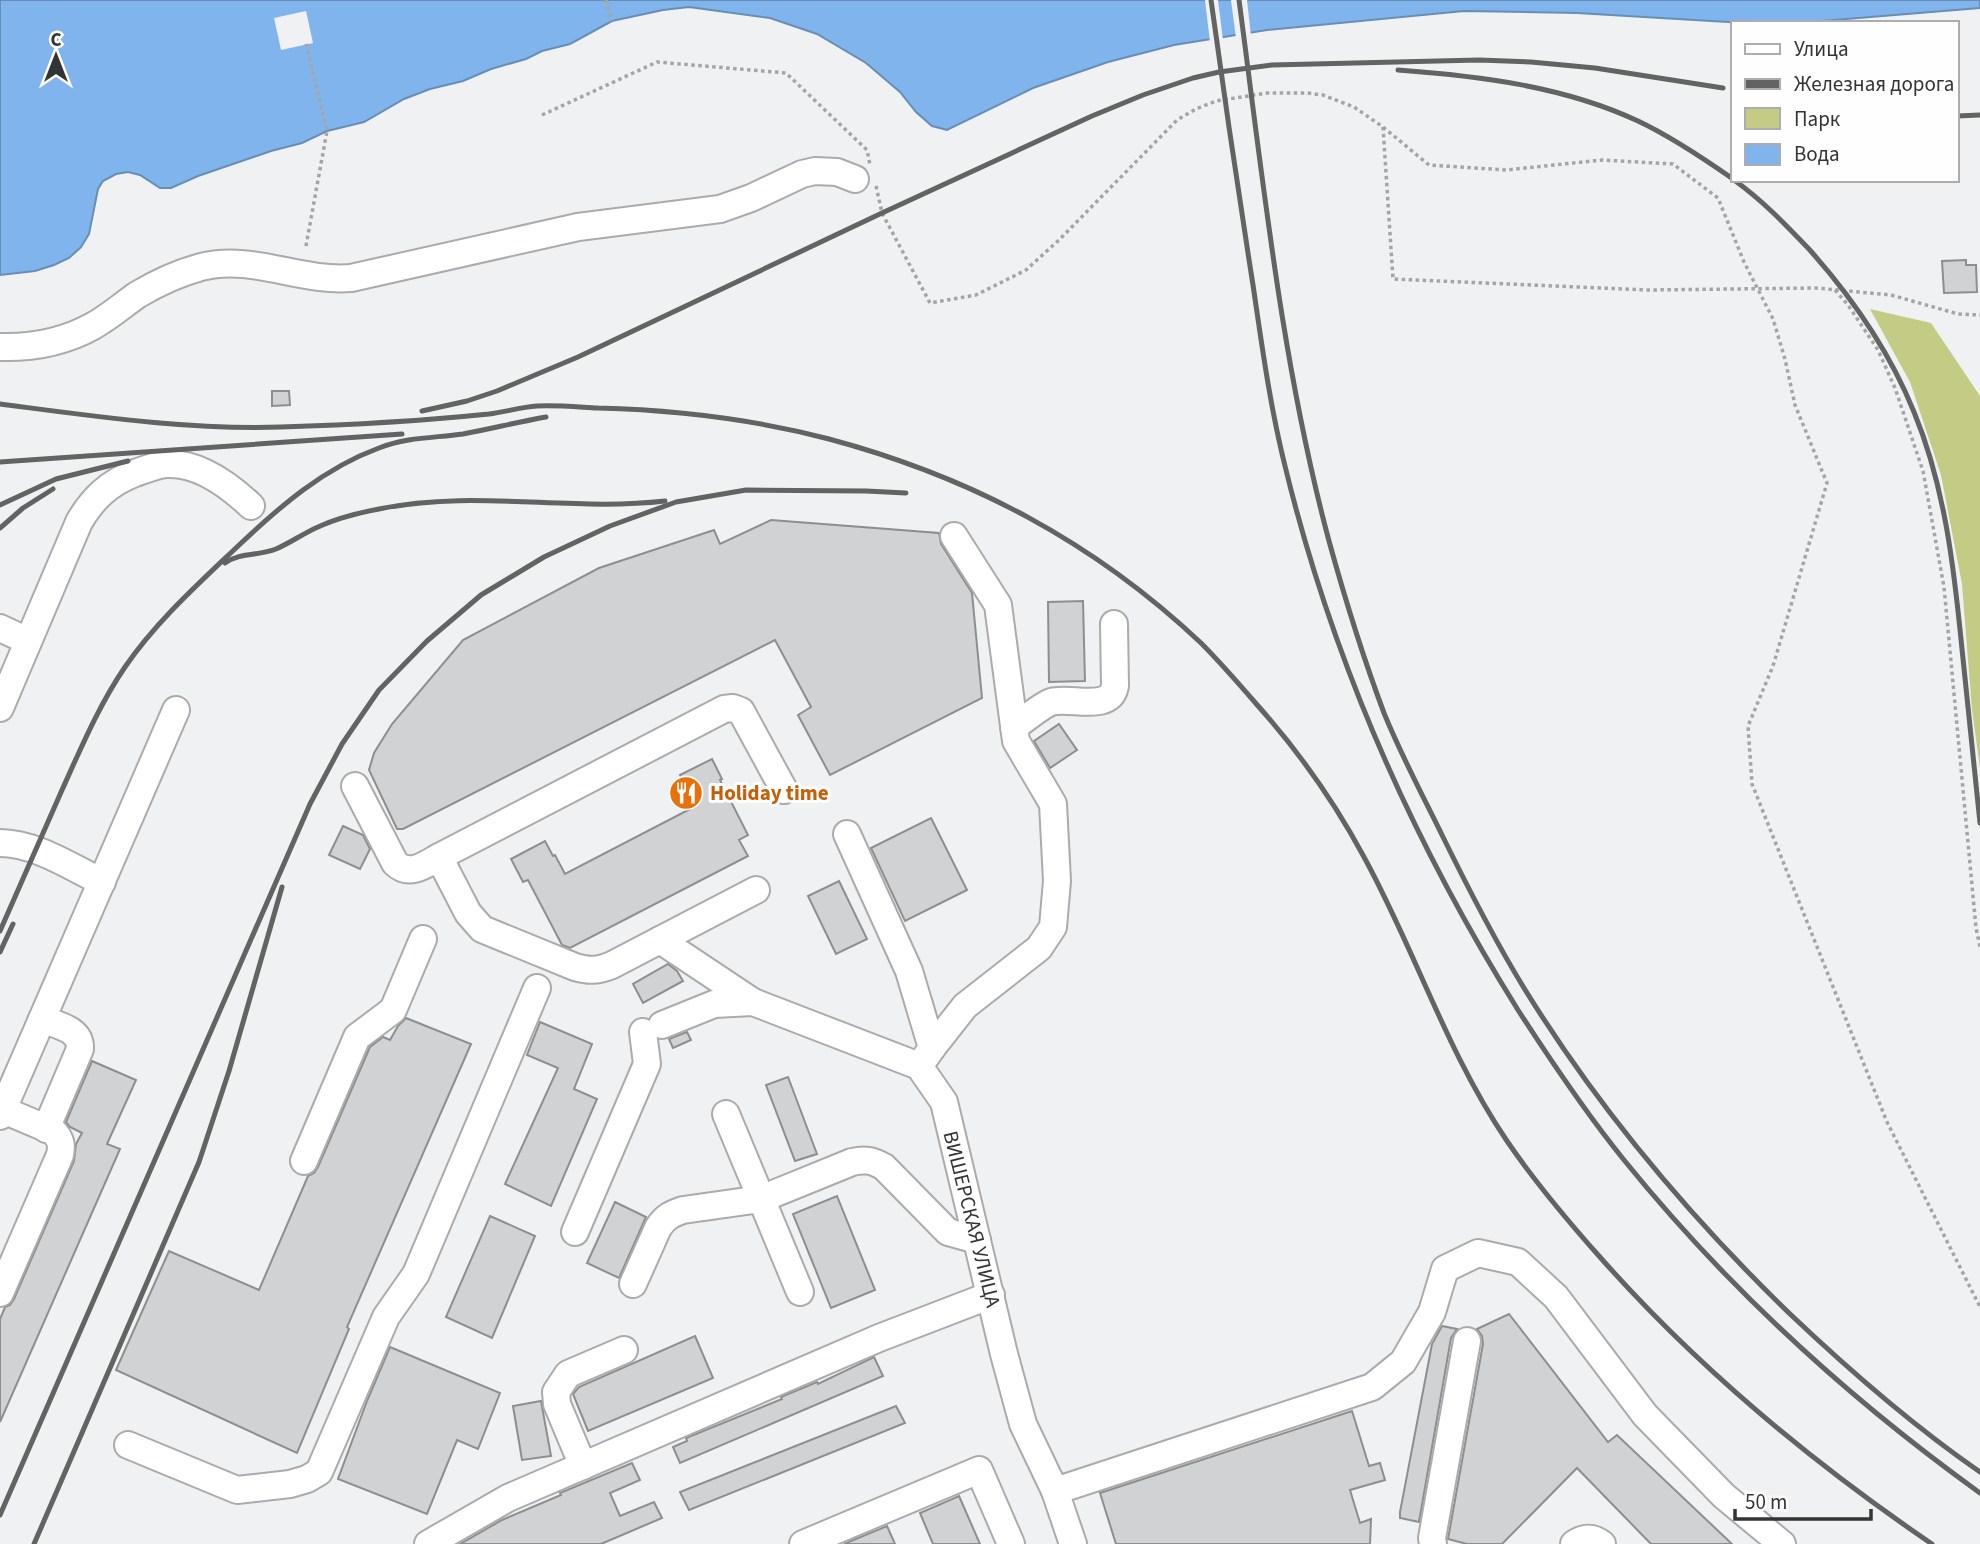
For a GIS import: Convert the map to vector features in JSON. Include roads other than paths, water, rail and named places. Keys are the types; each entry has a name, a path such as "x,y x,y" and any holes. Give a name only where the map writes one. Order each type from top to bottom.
{"street":[{"path":"0,347 42,345 75,335 94,326 151,287 218,264 248,264 317,278 351,278 570,228 720,209 815,171 837,172 855,179"},
{"path":"0,708 79,522 98,494 122,478 166,464 186,466 221,481 251,506"},
{"path":"669,936 753,1002 925,1057 965,1006 1039,948 1053,927 1057,881 1053,804 1016,741 998,605 954,536"},
{"path":"1014,727 1051,702 1098,701 1108,699 1114,694 1114,624"},
{"path":"0,628 28,641"},
{"path":"355,786 395,863 407,871 417,869 724,709 741,711 784,790"},
{"path":"0,1293 60,1155 61,1146 59,1137 53,1131 1,1113 176,710"},
{"name":"ВИШЕРСКАЯ УЛИЦА","path":"847,834 909,971 925,1057 944,1102 1023,1424 1055,1491 1073,1544"},
{"path":"0,843 11,843 35,851 102,882"},
{"path":"439,857 468,913 482,929 587,970 600,970 756,890"},
{"path":"304,1161 357,1037 393,1010 423,939"},
{"path":"128,1445 237,1490 290,1484 319,1472 386,1317 416,1274 537,988"},
{"path":"575,1232 647,1064 652,1028 714,1004 753,1002"},
{"path":"42,1019 79,1035 81,1042 46,1129"},
{"path":"726,1114 800,1292"},
{"path":"633,1284 663,1220 671,1214 761,1199 852,1161 863,1159 873,1160 884,1167 948,1232 977,1240"},
{"path":"1055,1491 1372,1387 1403,1362 1432,1312 1445,1269 1478,1252 1518,1262 1556,1297 1645,1415 1724,1496 1782,1544"},
{"path":"428,1544 508,1498 879,1338 991,1295"},
{"path":"1433,1544 1467,1341"},
{"path":"583,1466 557,1404 556,1392 568,1374 624,1350"},
{"path":"803,1544 979,1470 1012,1544"},
{"path":"1574,1544 1588,1538 1602,1544"}],"water":[{"path":"0,0 1980,0 1980,8 1822,21 1731,22 1577,13 1464,11 1267,30 1174,45 1108,62 1033,88 947,130 932,126 900,92 866,63 817,34 770,18 689,7 663,10 612,21 570,44 542,51 463,81 430,89 404,99 364,122 327,131 302,143 198,176 171,188 160,188 140,175 128,172 116,174 103,181 98,189 89,234 81,247 69,258 35,271 0,275"}],"railway":[{"path":"1211,0 1263,353 1275,421 1304,538 1352,679 1380,747 1444,881 1518,1010 1556,1067 1610,1142 1663,1207 1747,1296 1836,1379 1883,1419 1980,1493"},
{"path":"1239,0 1286,340 1298,408 1329,541 1384,713 1462,875 1502,951 1552,1032 1614,1118 1680,1199 1752,1276 1835,1355 1906,1416 1980,1472"},
{"path":"422,411 497,391 578,357 1092,116 1193,78 1272,65 1479,60 1595,68 1723,88"},
{"path":"1398,70 1490,80 1580,99 1651,127 1731,178"},
{"path":"1959,116 1980,115"},
{"path":"1736,182 1782,221 1840,286 1893,367 1925,440 1947,528 1980,823"},
{"path":"0,404 140,421 246,427 411,421 545,406 657,411 715,417 829,439 932,473 1028,517 1074,544 1118,574 1201,643 1274,724 1302,760 1329,798 1364,857 1449,1037 1486,1107 1507,1141 1575,1229 1636,1297 1756,1411 1842,1480 1932,1544"},
{"path":"0,931 83,743 116,681 137,650 164,619 237,547 303,490 359,456 400,442 463,434 546,417"},
{"path":"0,462 402,434"},
{"path":"0,505 56,479 128,461"},
{"path":"0,528 23,508 53,489"},
{"path":"0,1515 310,804 342,744 379,690 427,641 481,595 544,557 610,526 676,502 746,490 906,493"},
{"path":"225,563 237,557 276,549 340,518 415,503 486,501 629,504 665,501"},
{"path":"34,1544 199,1162 229,1071 282,887"},
{"path":"0,952 13,924"}],"place":[{"name":"Holiday time","path":"686,793"}]}
